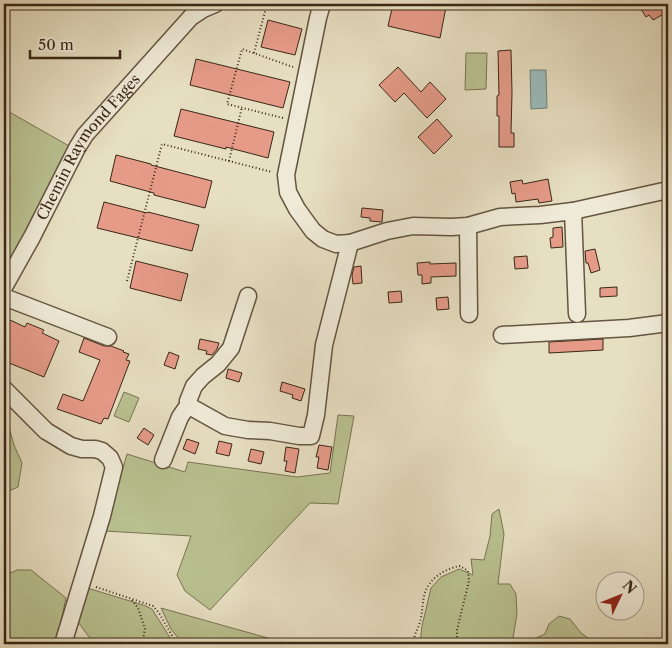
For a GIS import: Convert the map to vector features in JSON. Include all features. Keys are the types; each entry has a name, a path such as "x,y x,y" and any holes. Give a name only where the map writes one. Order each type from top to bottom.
{"street":[{"name":"Chemin Raymond Fages","path":"4,287 85,135 187,22 203,9 216,4"},
{"path":"322,4 286,176 288,192 297,209 313,231 323,239 336,244 350,243 387,231 413,226 468,226 500,217 572,211 668,190"},
{"path":"572,211 577,314"},
{"path":"468,226 469,314"},
{"path":"189,404 191,407 225,426 311,436 316,415 324,345 350,243"},
{"path":"163,460 180,417 189,404 188,401 194,386 218,364 231,348 248,296"},
{"path":"4,297 108,337"},
{"path":"502,335 629,328 668,323"},
{"path":"4,389 46,431 72,446 102,451 110,458 114,467 102,516 63,644"}],"path":[{"path":"254,53 267,4"},
{"path":"297,122 227,104 242,49 307,72"},
{"path":"229,161 242,107"},
{"path":"127,281 162,144 286,176"},
{"path":"414,644 414,634 420,623 426,590 431,582 443,572 451,567 460,566 468,571 469,580 459,621 457,644"},
{"path":"82,581 102,590 153,606 177,644"},
{"path":"132,599 138,608 145,629 142,644"}],"green space":[{"path":"466,53 487,53 486,89 465,90"},
{"path":"4,109 71,147 4,274"},
{"path":"124,392 139,398 129,422 114,416"},
{"path":"338,415 354,416 338,504 310,503 210,610 185,591 177,575 191,536 105,531 127,454 185,472 188,462 297,477 330,473"},
{"path":"4,417 22,463 18,487 4,493"},
{"path":"499,509 504,534 498,584 510,584 516,594 517,614 512,644 420,644 422,626 431,588 441,577 459,569 473,575 471,559 484,560 490,536 492,514"},
{"path":"17,570 31,570 66,598 56,644 4,644 4,576"},
{"path":"84,587 152,609 174,644 92,644 92,641 78,622"},
{"path":"161,608 289,644 183,644 171,629"},
{"path":"559,616 570,619 581,633 597,644 530,644 534,639 545,634 549,624"}],"water":[{"path":"530,70 546,70 547,108 531,109"}],"building":[{"path":"393,4 432,4 446,7 440,38 388,26"},
{"path":"638,4 662,4 667,12 653,20 649,15 646,17"},
{"path":"268,20 302,29 295,55 261,47"},
{"path":"511,50 511,133 514,133 514,147 499,147 499,116 497,116 497,96 499,95 498,51"},
{"path":"196,59 290,82 283,108 190,85"},
{"path":"398,67 421,92 430,82 446,99 427,118 404,93 395,102 379,85"},
{"path":"181,109 274,132 268,158 174,136"},
{"path":"437,119 452,136 434,154 418,137"},
{"path":"116,155 212,181 205,208 110,181"},
{"path":"548,179 552,201 539,203 538,199 516,202 515,193 512,194 510,182 522,180 523,184"},
{"path":"104,202 199,225 192,251 97,228"},
{"path":"362,208 383,210 382,222 370,221 370,218 361,217"},
{"path":"562,227 563,247 551,248 550,238 553,237 553,228"},
{"path":"595,249 600,270 591,273 588,263 586,263 585,251"},
{"path":"527,256 528,268 515,269 514,257"},
{"path":"136,261 188,274 181,301 130,288"},
{"path":"430,262 430,264 456,263 456,276 431,277 431,283 422,284 422,275 418,275 417,263"},
{"path":"361,266 362,283 353,284 352,275 354,267"},
{"path":"617,287 617,296 600,297 600,288"},
{"path":"401,291 402,302 389,303 388,292"},
{"path":"448,297 449,309 437,310 436,298"},
{"path":"10,320 25,327 27,323 44,330 42,333 59,341 44,377 4,361 4,336"},
{"path":"84,338 104,346 111,346 129,354 126,360 130,361 108,419 104,418 101,424 57,409 63,394 83,401 100,360 79,352"},
{"path":"200,339 219,343 212,355 206,354 207,351 198,349"},
{"path":"603,339 603,350 549,353 549,342"},
{"path":"169,352 179,356 175,369 164,365"},
{"path":"228,369 242,373 239,382 226,378"},
{"path":"282,382 305,389 301,401 292,398 293,395 280,391"},
{"path":"144,428 154,435 148,445 137,438"},
{"path":"187,439 199,443 195,454 183,449"},
{"path":"219,441 232,444 229,456 216,453"},
{"path":"319,445 332,447 328,470 317,468 319,457 316,457"},
{"path":"286,447 299,449 295,473 285,471 287,461 284,461"},
{"path":"251,449 264,452 261,464 248,461"}]}
